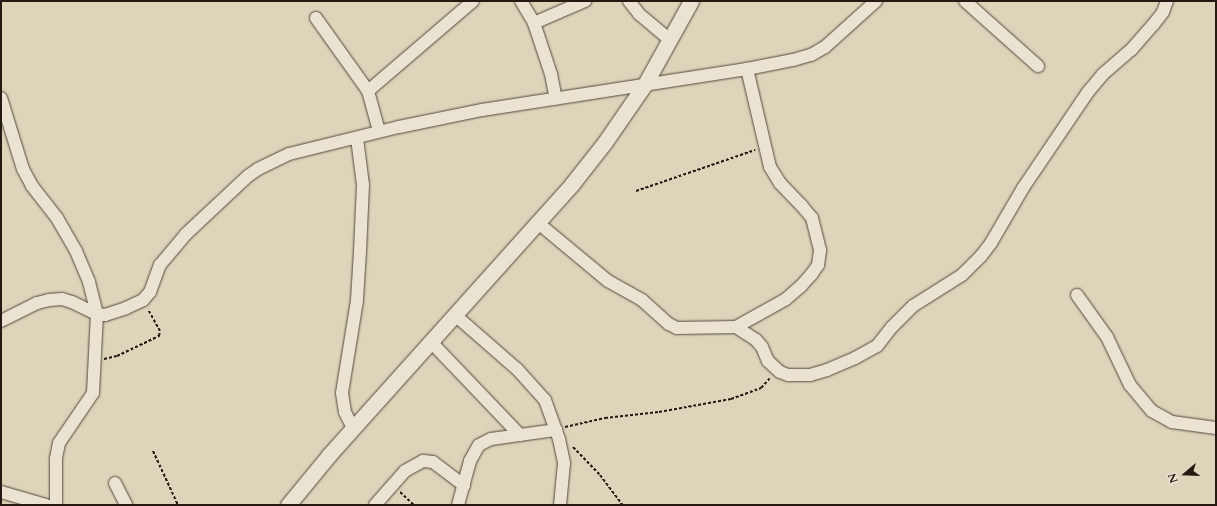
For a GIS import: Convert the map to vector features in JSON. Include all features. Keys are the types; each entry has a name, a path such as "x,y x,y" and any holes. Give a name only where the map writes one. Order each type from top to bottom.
{"street":[{"path":"368,91 473,1"},
{"path":"521,1 534,23 551,74 556,99"},
{"path":"534,23 585,1"},
{"path":"629,1 639,14 670,40"},
{"path":"288,505 329,454 572,184 605,142 645,84 691,1"},
{"path":"1,321 37,303 56,300 72,302 97,314 113,313 143,300 150,292 160,265 186,234 248,176 258,169 289,154 380,131 482,110 748,69 793,60 819,51 835,40 876,1"},
{"path":"965,1 1038,66"},
{"path":"736,327 756,340 762,347 768,361 775,368 788,375 810,375 843,364 871,350 882,341 892,327 913,306 962,275 971,267 991,243 1023,188 1088,92 1103,74 1131,50 1153,25 1164,12 1167,1"},
{"path":"316,18 368,91 380,131"},
{"path":"537,222 608,281 642,300 669,324 685,329 736,327 781,302 801,286 811,275 819,259 820,250 812,218 775,177 765,147 748,69"},
{"path":"1,98 22,169 32,186 57,218 76,251 89,282 97,314 93,393 59,443 56,451 56,505"},
{"path":"354,428 345,412 342,393 356,300 360,252 363,185 357,138"},
{"path":"1077,295 1107,337 1130,385 1152,411 1172,422 1216,428"},
{"path":"455,315 517,369 545,400 557,434 564,463 560,505"},
{"path":"431,342 520,435"},
{"path":"458,505 470,461 479,445 491,439 520,435 557,434"},
{"path":"375,505 393,486 405,470 416,464 428,461 441,467 464,485"},
{"path":"115,483 126,505"},
{"path":"1,492 46,505"}],"path":[{"path":"636,191 765,147"},
{"path":"95,361 118,356 159,336 160,331 143,300"},
{"path":"557,434 605,418 659,412 731,399 761,388 775,368"},
{"path":"557,434 581,455 600,475 623,505"},
{"path":"153,451 178,505"},
{"path":"393,486 414,505"}]}
